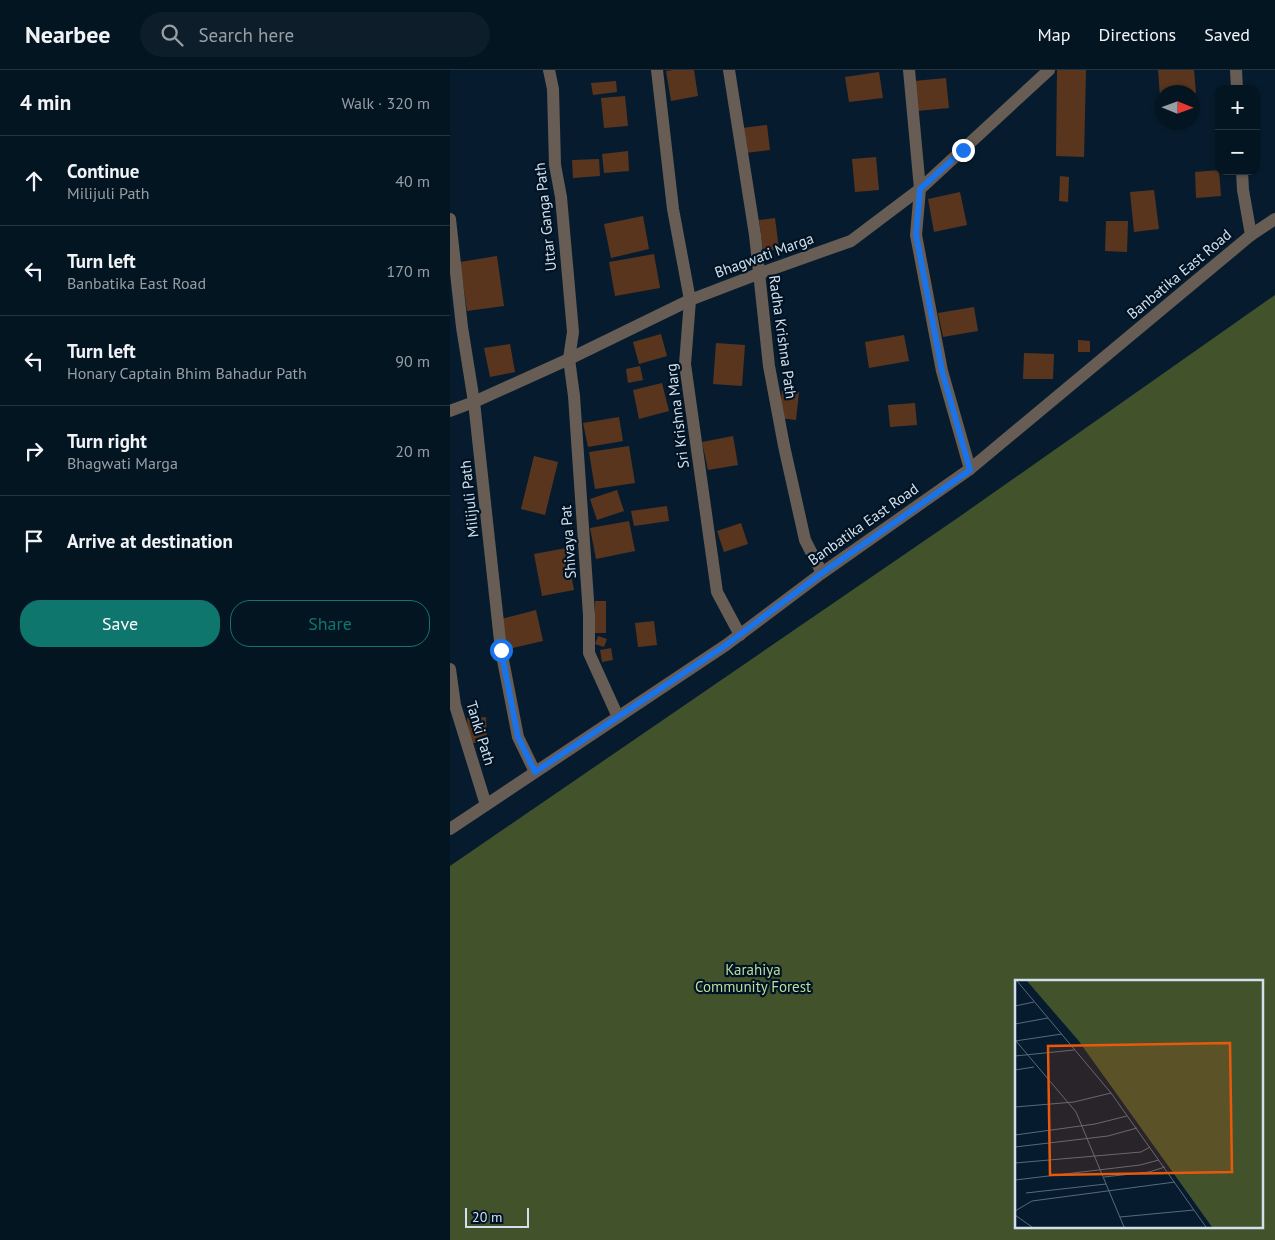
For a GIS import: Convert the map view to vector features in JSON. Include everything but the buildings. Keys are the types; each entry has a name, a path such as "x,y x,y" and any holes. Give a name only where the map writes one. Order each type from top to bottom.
{"street":[{"name":"Uttar Ganga Path","path":"549,70 553,88 555,165 561,197 573,332 569,359"},
{"name":"Sri Krishna Marg","path":"657,70 673,209 690,300 686,364 717,592 740,635"},
{"name":"Radha Krishna Path","path":"729,70 755,235 769,366 784,446 805,540 822,573"},
{"path":"909,70 920,189 916,235 942,371 970,470"},
{"name":"Bhagwati Marga","path":"450,411 569,359 690,300 851,241 920,189 1049,70"},
{"path":"1236,70 1237,85"},
{"path":"1242,175 1251,235"},
{"name":"Milijuli Path","path":"450,219 462,327 474,402 501,650 518,737 535,772"},
{"name":"Banbatika East Road","path":"450,829 740,635 822,573 970,470 1251,235 1275,219"},
{"name":"Shivaya Pat","path":"569,359 574,396 588,605 588,653 618,717"},
{"name":"Tanki Path","path":"450,668 455,705 486,805"}],"green space":[{"name":"Karahiya Community Forest","path":"1275,295 1275,1240 450,1240 450,866 959,517"}],"route":[{"path":"501,650 518,737 535,772 726,645 822,573 970,470 942,371 916,235 920,189 963,150"}]}
